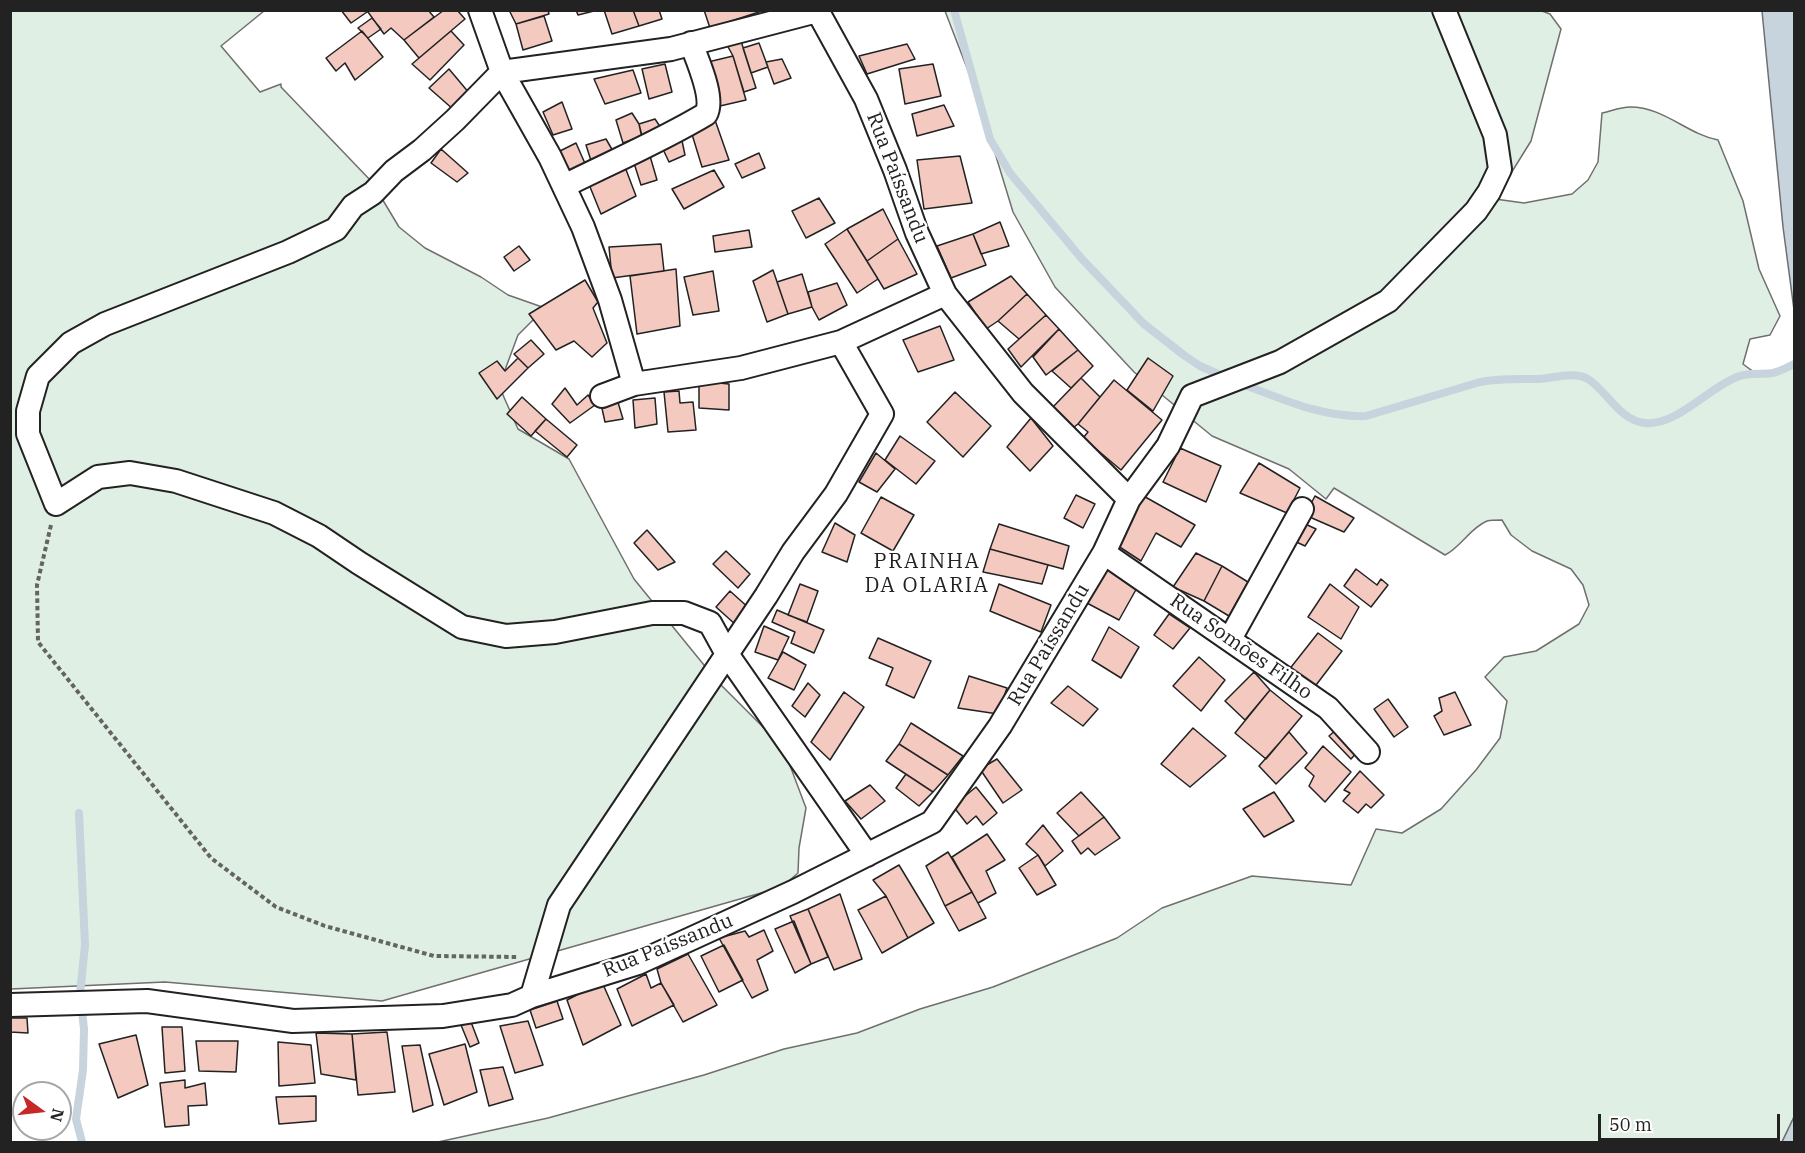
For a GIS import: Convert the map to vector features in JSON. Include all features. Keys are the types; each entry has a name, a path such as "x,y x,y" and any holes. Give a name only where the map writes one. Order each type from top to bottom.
{"street":[{"path":"480,10 502,72 550,157 583,226 610,300 634,384"},
{"name":"Rua Paíssandu","path":"10,1005 147,1001 293,1021 442,1016 512,1005 532,996 638,963 793,892 932,822 1000,726 1104,553 1129,499 1168,446 1192,396 1280,362 1388,301 1476,211 1489,192 1500,169 1495,135 1444,10"},
{"path":"817,11 671,49 502,72 439,135 394,171 372,193 353,206 336,229 288,252 105,324 71,343 38,376 28,411 28,434 56,504 98,477 130,473 176,481 274,513 319,536 462,627 506,636 555,632 652,613 684,613 710,623 727,654 867,855"},
{"name":"Rua Paíssandu","path":"817,11 866,99 895,170 917,233 945,294 1023,393 1129,499"},
{"path":"564,186 669,136 706,114 710,107 709,97 692,43"},
{"path":"602,396 634,384 741,368 841,342 945,294"},
{"path":"532,996 559,905 766,596 793,552 836,494 882,414 841,342"},
{"path":"1230,639 1302,509"},
{"name":"Rua Somões Filho","path":"1104,553 1328,708 1368,752"}],"path":[{"path":"56,504 37,585 38,642 211,858 276,907 325,926 434,956 526,957 539,974"}],"green space":[{"path":"11,11 264,11 221,46 260,92 281,84 281,87 372,182 399,227 425,248 481,277 508,295 545,308 518,335 499,386 518,429 569,459 634,579 717,681 783,747 806,808 799,848 798,873 782,887 382,1001 165,982 11,989"},
{"path":"945,11 1542,11 1550,14 1561,29 1531,141 1495,199 1524,203 1572,194 1588,180 1598,162 1602,113 1616,109 1630,107 1654,111 1707,137 1718,140 1743,201 1759,269 1780,316 1770,335 1750,339 1743,364 1756,373 1769,376 1781,372 1794,362 1794,1117 1782,1142 438,1142 548,1118 704,1075 784,1049 857,1033 920,1009 993,987 1117,938 1162,908 1252,876 1351,885 1376,829 1402,833 1441,809 1476,770 1500,738 1507,701 1485,677 1504,657 1536,651 1579,624 1589,605 1583,585 1571,569 1532,551 1511,535 1502,520 1481,524 1445,555 1334,488 1326,499 1289,469 1212,436 1134,372 1055,287 1013,212 977,94"}],"shaded area":[{"path":"1762,11 1794,11 1794,310 1783,227"},
{"path":"1794,1117 1794,1142 1782,1142"}],"building":[{"path":"341,10 370,10 351,23"},
{"path":"370,10 428,10 434,17 404,40 391,28 384,34 368,12"},
{"path":"444,10 457,10 465,19 419,58 404,40"},
{"path":"509,10 548,10 549,14 516,24"},
{"path":"576,10 598,10 578,15"},
{"path":"604,10 633,10 639,26 612,34"},
{"path":"633,10 659,10 662,19 639,26"},
{"path":"704,10 765,10 710,28"},
{"path":"544,16 552,41 523,50 516,24"},
{"path":"372,18 381,29 368,38 358,28"},
{"path":"362,31 383,57 355,80 345,63 336,71 326,58"},
{"path":"451,31 464,45 430,80 412,64"},
{"path":"741,41 756,88 744,92 733,56 727,45"},
{"path":"759,43 768,67 751,73 743,48"},
{"path":"907,44 915,59 867,74 859,56"},
{"path":"733,56 746,100 720,106 708,62"},
{"path":"782,59 791,78 774,84 766,62"},
{"path":"665,64 672,92 649,99 642,69"},
{"path":"933,64 941,96 905,104 899,69"},
{"path":"449,69 470,94 454,110 429,88"},
{"path":"633,70 641,93 605,104 594,79"},
{"path":"562,102 572,129 553,135 543,112"},
{"path":"944,105 954,126 917,136 912,114"},
{"path":"632,113 639,124 642,136 623,143 616,120"},
{"path":"655,119 665,134 643,143 639,124"},
{"path":"715,120 729,160 702,167 691,131"},
{"path":"681,136 685,155 669,162 661,145"},
{"path":"606,139 617,158 593,167 586,145"},
{"path":"576,143 587,168 568,174 558,152"},
{"path":"441,149 468,173 457,182 431,163"},
{"path":"759,153 765,168 742,178 735,164"},
{"path":"650,156 657,180 641,185 633,160"},
{"path":"960,156 972,203 924,209 917,160"},
{"path":"625,167 636,196 601,214 588,182"},
{"path":"714,170 724,187 684,209 672,189"},
{"path":"819,198 835,223 806,238 792,211"},
{"path":"883,209 898,239 867,261 847,229"},
{"path":"1000,222 1009,246 981,254 973,234"},
{"path":"847,229 878,279 857,293 825,244"},
{"path":"749,230 752,247 715,252 713,236"},
{"path":"973,234 986,265 951,278 937,246"},
{"path":"898,239 917,274 884,289 867,261"},
{"path":"661,244 664,271 612,278 609,247"},
{"path":"519,246 530,260 514,271 504,257"},
{"path":"676,269 680,326 637,334 630,276"},
{"path":"773,270 788,314 767,322 753,281"},
{"path":"713,271 719,311 693,315 684,277"},
{"path":"802,274 812,307 788,314 777,282"},
{"path":"1011,276 1027,294 986,329 968,302"},
{"path":"585,280 598,302 593,308 607,343 592,357 574,341 556,350 529,314"},
{"path":"837,283 847,305 819,320 808,292"},
{"path":"1027,294 1046,315 1019,339 998,321"},
{"path":"1046,315 1059,329 1021,367 1008,349"},
{"path":"940,326 954,360 918,372 903,340"},
{"path":"1059,329 1078,350 1046,375 1033,357"},
{"path":"531,340 544,354 528,368 514,354"},
{"path":"1078,350 1093,366 1071,388 1052,371"},
{"path":"518,358 528,368 497,399 479,373 497,361 505,371"},
{"path":"1148,358 1173,376 1153,411 1127,390"},
{"path":"1081,378 1100,397 1078,424 1069,431 1051,409"},
{"path":"1114,380 1162,420 1121,470 1083,438 1088,432 1078,424"},
{"path":"699,381 729,384 729,410 699,408"},
{"path":"565,388 577,405 588,395 595,405 570,423 552,404"},
{"path":"679,391 680,403 693,402 696,430 668,432 664,392"},
{"path":"955,392 991,426 963,457 927,422"},
{"path":"522,397 546,419 531,436 507,414"},
{"path":"655,398 657,424 635,428 633,400"},
{"path":"617,399 623,419 605,422 601,404"},
{"path":"1031,418 1053,446 1030,471 1007,447"},
{"path":"546,419 577,445 567,457 535,431"},
{"path":"900,436 935,461 916,484 885,460"},
{"path":"1180,448 1221,466 1206,502 1163,482"},
{"path":"876,453 895,469 877,492 859,482"},
{"path":"1259,463 1300,488 1287,513 1240,493"},
{"path":"1140,494 1195,525 1181,547 1156,533 1141,561 1115,544"},
{"path":"1076,495 1095,504 1083,528 1064,518"},
{"path":"1315,496 1354,518 1344,532 1305,515"},
{"path":"881,497 914,515 893,551 861,533"},
{"path":"1301,522 1316,529 1305,546 1292,540"},
{"path":"835,523 855,535 847,562 822,552"},
{"path":"999,524 1069,546 1063,569 990,549"},
{"path":"647,530 675,562 658,570 634,543"},
{"path":"990,549 1048,565 1042,584 983,572"},
{"path":"726,551 750,574 738,588 713,564"},
{"path":"1196,553 1222,566 1204,601 1173,587"},
{"path":"1222,566 1248,582 1229,616 1204,601"},
{"path":"1104,567 1138,586 1119,620 1085,602"},
{"path":"1356,569 1377,585 1381,579 1388,585 1371,607 1344,586"},
{"path":"800,584 818,591 807,622 788,615"},
{"path":"999,584 1051,605 1041,632 990,611"},
{"path":"1330,584 1359,607 1341,639 1308,617"},
{"path":"730,591 750,609 736,625 716,607"},
{"path":"777,610 824,630 814,653 791,643 795,632 772,622"},
{"path":"1169,614 1190,628 1173,649 1154,635"},
{"path":"764,626 789,637 778,660 755,652"},
{"path":"1109,627 1139,647 1121,678 1092,660"},
{"path":"1318,633 1342,651 1313,689 1288,671"},
{"path":"878,638 931,661 914,698 886,685 893,668 869,658"},
{"path":"783,652 806,665 794,690 768,678"},
{"path":"1199,657 1225,680 1201,711 1173,686"},
{"path":"1254,672 1270,690 1245,720 1225,701"},
{"path":"969,676 1007,688 998,714 958,708"},
{"path":"808,683 820,695 805,717 792,706"},
{"path":"1068,686 1098,709 1083,726 1051,703"},
{"path":"1270,690 1302,716 1266,759 1235,733"},
{"path":"844,692 864,707 830,760 811,742"},
{"path":"1455,692 1471,725 1444,735 1434,716 1442,711 1439,698"},
{"path":"1388,699 1408,727 1394,737 1374,709"},
{"path":"911,723 963,756 948,775 899,744"},
{"path":"1193,728 1226,756 1190,787 1161,764"},
{"path":"1337,729 1360,749 1351,759 1329,736"},
{"path":"1289,732 1307,753 1276,784 1259,766"},
{"path":"899,744 948,775 933,792 886,761"},
{"path":"1323,746 1351,772 1325,802 1309,786 1314,776 1305,768"},
{"path":"997,759 1022,790 1003,803 980,769"},
{"path":"1360,771 1384,795 1371,808 1366,804 1358,813 1343,801 1350,793 1344,790"},
{"path":"906,774 933,792 919,806 896,788"},
{"path":"870,785 885,801 861,819 845,801"},
{"path":"976,787 997,813 983,825 976,816 967,824 953,806"},
{"path":"1081,792 1104,817 1079,836 1057,813"},
{"path":"1274,792 1294,821 1264,837 1243,809"},
{"path":"1104,817 1120,838 1095,855 1088,848 1081,854 1072,841"},
{"path":"1043,825 1063,851 1045,866 1038,855 1026,844"},
{"path":"987,834 1005,860 986,871 996,893 978,903 952,857"},
{"path":"948,852 972,892 945,906 926,866"},
{"path":"1038,855 1056,885 1037,895 1019,868"},
{"path":"899,865 934,923 908,938 886,896 873,880"},
{"path":"972,892 986,918 959,931 945,906"},
{"path":"840,894 862,959 834,970 808,909"},
{"path":"886,896 908,938 882,953 858,910"},
{"path":"808,909 828,957 811,964 790,916"},
{"path":"794,921 811,964 795,973 775,929"},
{"path":"764,930 773,951 757,960 768,990 752,998 719,938 745,931 749,937"},
{"path":"724,945 743,980 719,992 701,956"},
{"path":"688,954 717,1005 683,1022 661,983 657,969"},
{"path":"646,974 651,988 661,983 674,1005 632,1026 617,989"},
{"path":"602,982 621,1025 583,1045 567,1000"},
{"path":"557,1001 563,1019 536,1028 530,1010"},
{"path":"10,1018 27,1018 28,1033 10,1032"},
{"path":"528,1021 543,1065 515,1073 500,1026"},
{"path":"471,1022 479,1043 470,1047 461,1025"},
{"path":"162,1027 182,1027 185,1071 165,1073"},
{"path":"387,1032 395,1092 358,1095 352,1034"},
{"path":"316,1033 352,1034 356,1080 321,1074"},
{"path":"136,1035 148,1085 118,1098 99,1044"},
{"path":"196,1041 238,1041 236,1072 199,1071"},
{"path":"278,1042 311,1045 315,1083 279,1086"},
{"path":"465,1044 477,1092 444,1105 429,1054"},
{"path":"420,1045 433,1105 413,1112 402,1046"},
{"path":"503,1067 513,1099 489,1106 480,1070"},
{"path":"185,1080 185,1088 205,1083 207,1105 188,1106 189,1125 165,1127 160,1083"},
{"path":"316,1096 316,1121 279,1124 276,1097"}],"waterway":[{"path":"954,10 990,139 1010,173 1082,259 1144,324 1200,366 1225,377"},
{"path":"1239,383 1317,410 1349,416 1366,416 1480,382 1577,375 1595,384 1628,417 1645,423 1669,419 1737,377 1773,373 1794,364"},
{"path":"79,813 85,945 80,994 84,1029 83,1070 76,1119 82,1142"}],"district":[{"name":"PRAINHA DA OLARIA","path":"927,574"}]}
